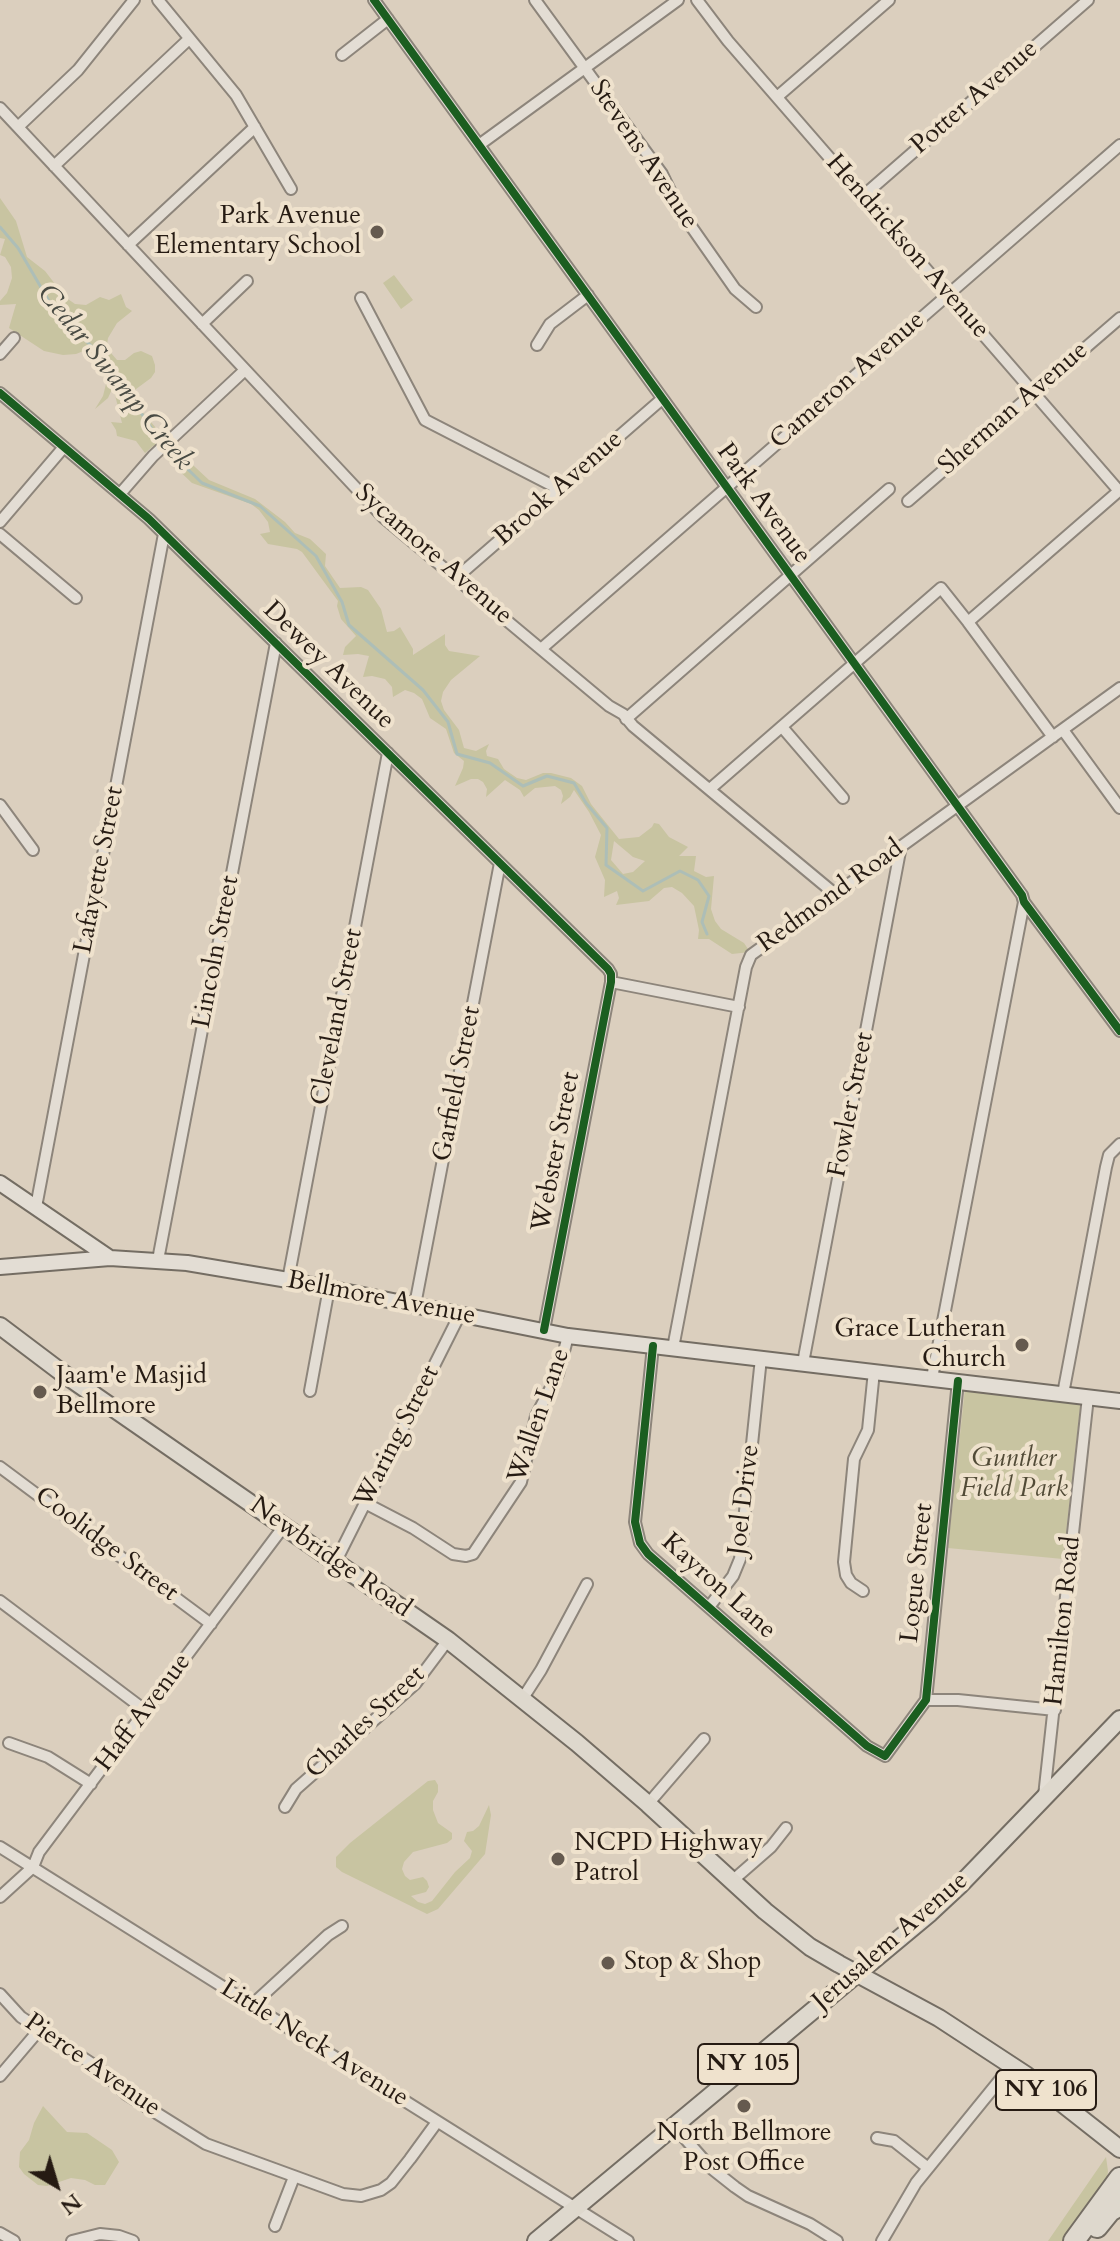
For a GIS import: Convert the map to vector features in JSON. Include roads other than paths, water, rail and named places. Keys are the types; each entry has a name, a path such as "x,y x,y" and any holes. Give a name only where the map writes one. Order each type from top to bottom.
{"highway":[{"path":"1074,2241 1120,2178"},
{"path":"1090,2241 1101,2221 1120,2205"}],"main road":[{"path":"0,1183 110,1258"},
{"name":"Bellmore Avenue","path":"0,1267 110,1258 158,1260 288,1280 568,1336 1120,1401"},
{"name":"Newbridge Road","path":"0,1326 61,1372 448,1640 523,1698 648,1804 765,1911 810,1947 939,2018 1012,2065 1120,2149"},
{"name":"Jerusalem Avenue","path":"536,2241 858,1974 959,1886 1120,1719"}],"street":[{"path":"19,126 78,70 134,0"},
{"path":"158,0 236,95 291,189"},
{"name":"Park Avenue","path":"374,0 1120,1031"},
{"name":"Stevens Avenue","path":"535,0 662,174 679,209 735,289 756,307"},
{"path":"479,145 678,0"},
{"name":"Hendrickson Avenue","path":"697,0 728,41 1120,491"},
{"path":"777,97 889,0"},
{"name":"Potter Avenue","path":"863,196 1088,0"},
{"path":"342,55 388,19"},
{"path":"54,166 189,39"},
{"name":"Sycamore Avenue","path":"0,108 384,518 609,706 623,714 835,894"},
{"path":"128,245 255,127"},
{"name":"Cameron Avenue","path":"541,649 1120,145"},
{"path":"202,324 247,281"},
{"path":"537,345 550,324 588,295"},
{"path":"361,298 425,420 559,489"},
{"name":"Sherman Avenue","path":"908,501 1120,318"},
{"path":"0,354 14,338"},
{"path":"120,494 168,441 245,370"},
{"name":"Dewey Avenue","path":"0,393 164,534 608,969 611,982"},
{"name":"Brook Avenue","path":"456,578 662,399"},
{"path":"0,522 64,447"},
{"path":"626,719 889,489"},
{"path":"968,622 1120,491"},
{"path":"0,534 76,598"},
{"name":"Lafayette Street","path":"36,1207 164,534"},
{"path":"710,789 941,588 1053,737"},
{"name":"Lincoln Street","path":"158,1260 276,643"},
{"name":"Redmond Road","path":"673,1348 746,967 751,955 1120,688"},
{"path":"782,727 843,798"},
{"path":"1063,730 1120,808"},
{"name":"Cleveland Street","path":"288,1280 388,753"},
{"path":"0,805 33,850"},
{"name":"Fowler Street","path":"803,1363 901,846"},
{"name":"Garfield Street","path":"415,1305 500,863"},
{"path":"932,1378 1024,902"},
{"path":"611,982 739,1007"},
{"name":"Webster Street","path":"544,1330 611,982"},
{"path":"1063,1394 1106,1167 1109,1155 1120,1144"},
{"path":"310,1391 329,1288"},
{"name":"Waring Street","path":"336,1561 460,1314"},
{"name":"Wallen Lane","path":"365,1503 413,1528 453,1554 473,1554 521,1482 536,1416 558,1374 568,1336"},
{"name":"Kayron Lane","path":"653,1346 636,1506 637,1534 648,1554 867,1746 885,1756 926,1700"},
{"name":"Joel Drive","path":"709,1607 733,1576 740,1559 761,1358"},
{"path":"863,1591 851,1583 844,1562 854,1459 868,1430 874,1371"},
{"name":"Logue Street","path":"926,1700 958,1381"},
{"name":"Hamilton Road","path":"1044,1797 1088,1397"},
{"name":"Coolidge Street","path":"0,1467 211,1624"},
{"name":"Haff Avenue","path":"0,1897 33,1867 39,1852 284,1526"},
{"path":"523,1698 587,1584"},
{"path":"0,1601 146,1711"},
{"name":"Charles Street","path":"285,1807 296,1789 415,1684 448,1640"},
{"path":"926,1700 958,1700 1055,1710"},
{"path":"648,1804 704,1739"},
{"path":"9,1743 48,1757 91,1784"},
{"path":"732,1881 771,1847 786,1828"},
{"name":"Little Neck Avenue","path":"0,1847 628,2241"},
{"path":"252,2005 328,1935 342,1926"},
{"name":"Pierce Avenue","path":"0,1994 14,2011 100,2069 126,2094 218,2150 343,2194 373,2194 391,2183 437,2122"},
{"path":"0,2076 40,2029"},
{"path":"882,2241 916,2183 1012,2065"},
{"path":"674,2126 711,2168 735,2187 837,2241"},
{"path":"877,2138 894,2141 928,2168"},
{"path":"275,2226 294,2177"},
{"path":"0,2233 14,2241"},
{"path":"72,2241 100,2234 133,2241"}],"waterway":[{"name":"Cedar Swamp Creek","path":"0,227 18,248 56,313 102,356 161,442"},
{"name":"Cedar Swamp Creek","path":"166,448 202,483 260,506 316,556 342,602 349,625 423,690 448,722 457,754 490,763 523,786 547,776 574,783 607,828 606,865 643,891 680,871 698,880 709,896 702,922 707,934"}],"place":[{"name":"Park Avenue Elementary School","path":"377,232"},
{"name":"Grace Lutheran Church","path":"1022,1345"},
{"name":"Jaam'e Masjid Bellmore","path":"40,1392"},
{"name":"NCPD Highway Patrol","path":"558,1859"},
{"name":"Stop & Shop","path":"608,1963"},
{"name":"North Bellmore Post Office","path":"744,2106"}],"park label":[{"name":"Gunther Field Park","path":"1014,1475"}]}
